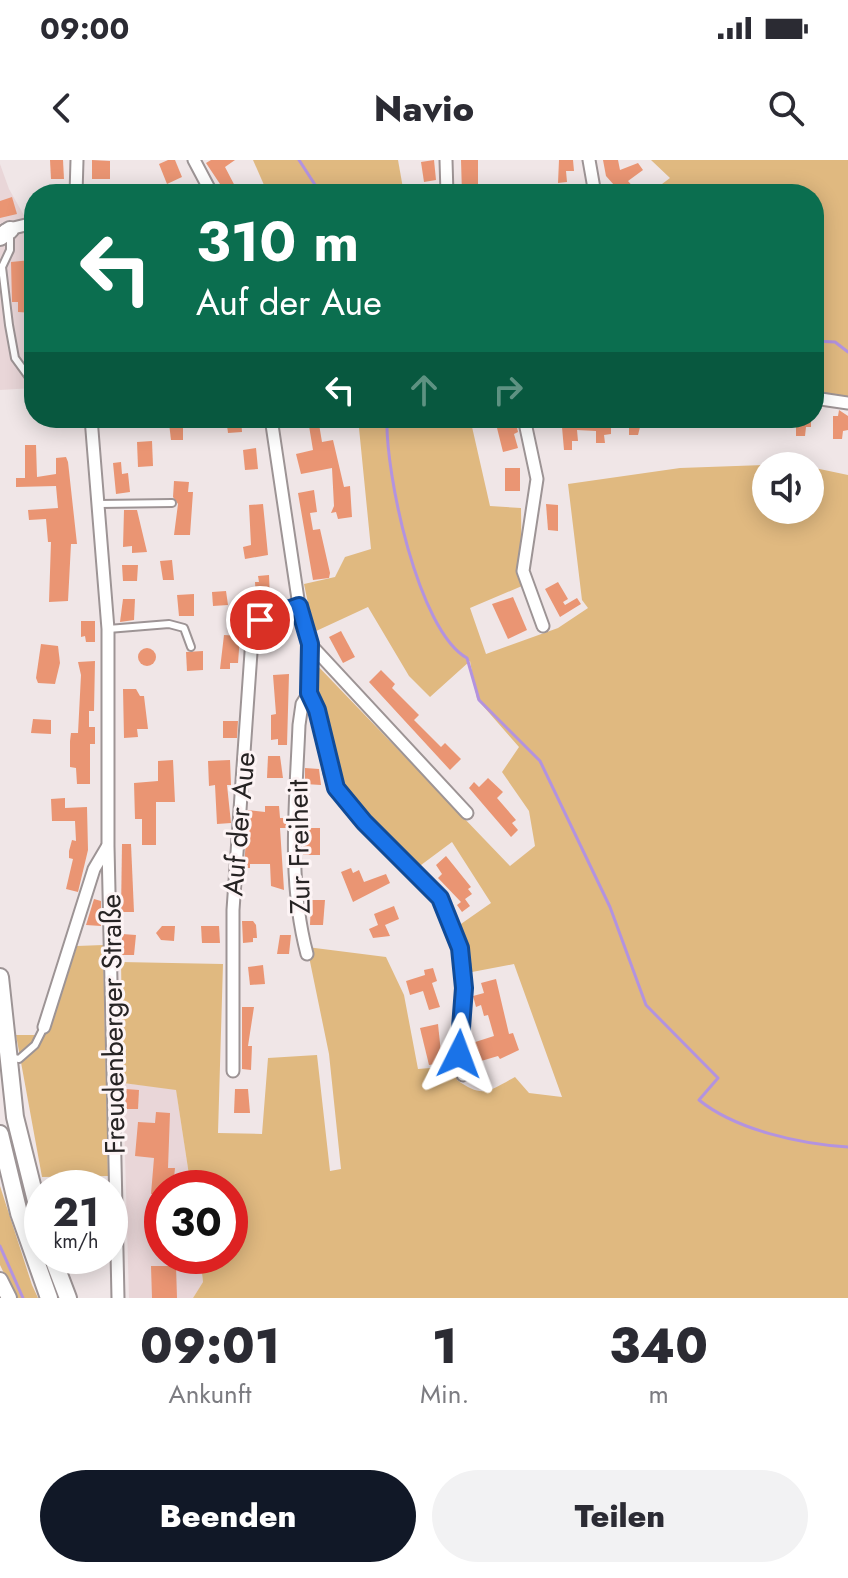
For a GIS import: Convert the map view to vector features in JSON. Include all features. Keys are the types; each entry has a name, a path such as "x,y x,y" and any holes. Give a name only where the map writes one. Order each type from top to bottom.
{"main road":[{"path":"0,977 3,1056 26,1170"},
{"path":"0,1134 19,1213 49,1298"},
{"path":"59,1274 68,1298"}],"street":[{"path":"76,184 77,160"},
{"path":"194,160 207,184"},
{"path":"446,160 447,184"},
{"path":"589,160 593,184"},
{"path":"3,233 24,226"},
{"path":"824,399 848,403"},
{"name":"Freudenberger Straße","path":"92,428 108,629 108,846 118,1298"},
{"path":"272,428 299,606 310,644 309,693 317,710 336,788 364,822 440,898 464,965 459,1032 463,1075"},
{"path":"526,428 537,479 523,571 543,626"},
{"name":"Auf der Aue","path":"233,1071 233,910 252,638 260,620 299,606"},
{"path":"310,644 467,813"},
{"name":"Zur Freiheit","path":"307,954 297,915 294,861 299,725 302,704 309,693"},
{"name":"Freudenberger Straße","path":"44,1027 94,869 108,846"},
{"path":"0,1280 9,1298"}],"lane":[{"path":"3,233 10,250 2,267 9,325 15,358 24,370"},
{"path":"100,504 172,503"},
{"path":"108,629 169,624 184,628 191,647"},
{"path":"3,1056 19,1059 27,1055 44,1027"}],"shaded area":[{"path":"253,160 398,160 402,184 264,184"},
{"path":"651,160 848,160 848,397 824,394 824,184 662,184 670,178"},
{"path":"0,164 9,189 24,215 24,389 0,390"},
{"path":"359,428 472,428 490,506 521,508 522,586 470,608 486,654 558,628 588,608 582,600 568,484 680,468 752,465 752,524 824,524 824,470 848,475 848,1298 193,1298 203,1282 202,1274 248,1274 248,1170 188,1170 176,1090 123,1083 121,962 223,964 218,1133 262,1134 268,1058 317,1055 330,1171 341,1169 329,1054 307,947 386,957 404,995 418,1069 455,1066 457,1080 480,1091 492,1089 515,1077 529,1093 562,1097 514,964 472,972 458,926 491,903 452,842 417,868 338,789 313,661 510,866 535,846 529,811 502,772 519,747 477,699 470,661 430,697 409,676 368,607 314,632 304,584 335,577 345,557 371,549"},
{"path":"103,945 108,1170 41,1170 16,1035 40,1035 52,1024 77,946"},
{"path":"123,1083 176,1089 188,1170 144,1170 144,1274 202,1274 203,1282 193,1298 129,1298 128,1170 125,1170"},
{"path":"0,1186 24,1260 24,1274 28,1274 38,1298 16,1298 0,1265"}],"building":[{"path":"50,160 63,160 64,179 51,179"},
{"path":"92,160 110,161 110,179 92,179"},
{"path":"175,160 182,177 167,184 159,164"},
{"path":"211,160 235,160 225,167 234,184 220,184 206,163"},
{"path":"434,160 436,180 424,182 421,162"},
{"path":"461,160 478,160 478,184 462,184"},
{"path":"559,160 573,160 574,171 566,171 567,182 558,183"},
{"path":"603,160 618,160 620,170 638,163 643,170 628,181 631,184 613,184 606,176"},
{"path":"12,197 17,214 0,218 0,201"},
{"path":"24,261 24,312 18,312 18,302 12,302 11,262"},
{"path":"839,410 848,416 848,430 843,431 842,439 833,439 833,416 838,416"},
{"path":"170,428 183,428 183,440 171,440"},
{"path":"227,428 242,428 242,432 228,433"},
{"path":"309,428 320,428 322,442 333,440 344,487 350,486 352,517 338,519 336,512 331,513 334,506 332,468 301,474 296,454 313,450"},
{"path":"497,428 517,428 518,432 514,434 518,448 503,452"},
{"path":"562,428 611,428 611,434 604,435 605,443 596,443 596,431 577,430 578,441 572,441 572,450 564,450"},
{"path":"629,428 640,428 638,435 629,435"},
{"path":"796,428 806,428 805,436 796,436"},
{"path":"152,441 153,466 138,467 137,442"},
{"path":"25,445 36,445 37,477 56,474 56,458 66,457 68,462 77,544 71,544 68,601 49,602 51,542 48,542 46,519 29,520 28,510 58,508 56,486 16,487 16,478 25,478"},
{"path":"256,448 258,469 245,470 243,450"},
{"path":"121,462 122,474 128,473 130,492 116,494 113,463"},
{"path":"505,468 520,468 520,491 505,491"},
{"path":"174,481 189,482 188,492 193,492 190,535 174,535 178,504 173,497"},
{"path":"314,490 317,512 310,513 313,530 320,529 330,573 329,578 313,580 298,493"},
{"path":"263,504 268,555 245,559 243,547 251,545 249,505"},
{"path":"546,504 558,505 558,531 548,530"},
{"path":"124,510 137,510 147,552 132,553 132,546 123,547"},
{"path":"172,560 174,580 163,580 160,561"},
{"path":"122,565 138,565 137,581 123,581"},
{"path":"269,575 270,599 256,599 255,582 259,582 258,576"},
{"path":"558,582 568,599 563,602 565,605 577,598 581,604 560,617 545,589"},
{"path":"226,591 228,605 213,606 212,592"},
{"path":"194,594 194,616 179,616 177,595"},
{"path":"513,597 527,630 508,639 492,604"},
{"path":"123,599 135,599 134,620 120,622"},
{"path":"81,621 95,621 95,642 86,642 85,636 81,637"},
{"path":"287,623 287,641 267,641 267,627"},
{"path":"341,631 355,657 343,663 329,637"},
{"path":"224,635 240,636 238,663 230,663 230,669 220,669"},
{"path":"41,644 58,646 60,663 55,684 38,683 36,678"},
{"path":"147,648 156,657 147,666 138,657"},
{"path":"203,651 203,670 187,671 186,652"},
{"path":"95,661 94,711 89,711 89,727 95,727 95,744 90,744 90,784 77,784 76,768 70,767 70,741 71,733 78,733 81,675 78,662"},
{"path":"381,670 395,684 392,688 419,715 414,720 441,747 445,743 461,759 450,770 369,682"},
{"path":"289,674 287,745 278,745 278,739 271,740 271,715 276,714 273,675"},
{"path":"123,689 136,689 140,696 144,696 148,729 137,729 138,737 124,738"},
{"path":"33,719 51,720 51,734 31,733"},
{"path":"223,721 238,721 237,738 223,738"},
{"path":"268,756 280,756 283,778 267,778"},
{"path":"173,760 175,802 156,802 156,845 142,845 142,819 135,819 134,783 158,781 158,761"},
{"path":"230,760 231,785 227,785 231,823 217,824 215,785 209,786 208,761"},
{"path":"305,768 319,769 321,785 305,784"},
{"path":"488,778 503,792 497,798 516,820 512,823 518,830 511,837 469,788 474,782 479,787"},
{"path":"65,798 65,808 87,807 88,850 78,892 66,889 73,859 69,858 69,851 72,840 76,841 75,821 52,821 51,799"},
{"path":"265,806 279,806 280,818 286,818 286,828 280,828 284,890 271,886 270,864 250,864 250,868 244,868 248,810 265,812"},
{"path":"304,828 320,828 320,855 303,855"},
{"path":"122,844 131,844 134,912 121,912"},
{"path":"446,856 471,887 468,889 472,894 465,899 470,906 462,912 457,905 461,902 438,878 442,874 436,865"},
{"path":"351,868 353,873 359,870 364,882 386,874 390,883 353,902 341,872"},
{"path":"94,899 101,901 101,926 86,925"},
{"path":"311,900 325,900 323,925 310,925"},
{"path":"394,906 399,919 385,925 390,936 373,938 369,929 378,925 374,914"},
{"path":"242,921 253,921 256,925 257,938 253,938 253,942 243,943"},
{"path":"162,926 175,926 174,941 161,940 156,933"},
{"path":"201,926 219,926 220,943 202,943"},
{"path":"122,934 136,935 134,955 122,955"},
{"path":"280,935 291,935 289,954 277,954"},
{"path":"263,965 265,984 250,985 248,967"},
{"path":"433,968 437,981 432,983 440,1007 429,1010 423,991 410,995 406,981 425,975 424,970"},
{"path":"496,979 509,1034 513,1033 519,1050 500,1059 498,1056 471,1064 469,1044 494,1036 488,1015 484,1016 481,1005 476,1007 473,996 484,993 481,983"},
{"path":"242,1007 254,1007 248,1046 252,1046 251,1070 242,1069"},
{"path":"438,1024 442,1063 429,1065 420,1028"},
{"path":"126,1089 139,1090 138,1109 125,1109"},
{"path":"235,1089 248,1089 250,1113 234,1113"},
{"path":"156,1112 170,1113 168,1168 175,1170 153,1170 154,1158 135,1156 138,1122 155,1123"},
{"path":"151,1274 176,1274 177,1298 152,1298"}],"waterway":[{"path":"299,160 315,184"},
{"path":"824,341 835,342 848,352"},
{"path":"387,428 392,474 408,548 434,617 449,642 467,658 479,700 540,761 610,907 646,1005 718,1078 699,1100 731,1120 769,1134 848,1147"},
{"path":"0,1246 23,1298"}],"route":[{"path":"260,620 299,606 310,644 309,693 317,710 336,788 380,839 440,898 464,965 459,1054"}]}
